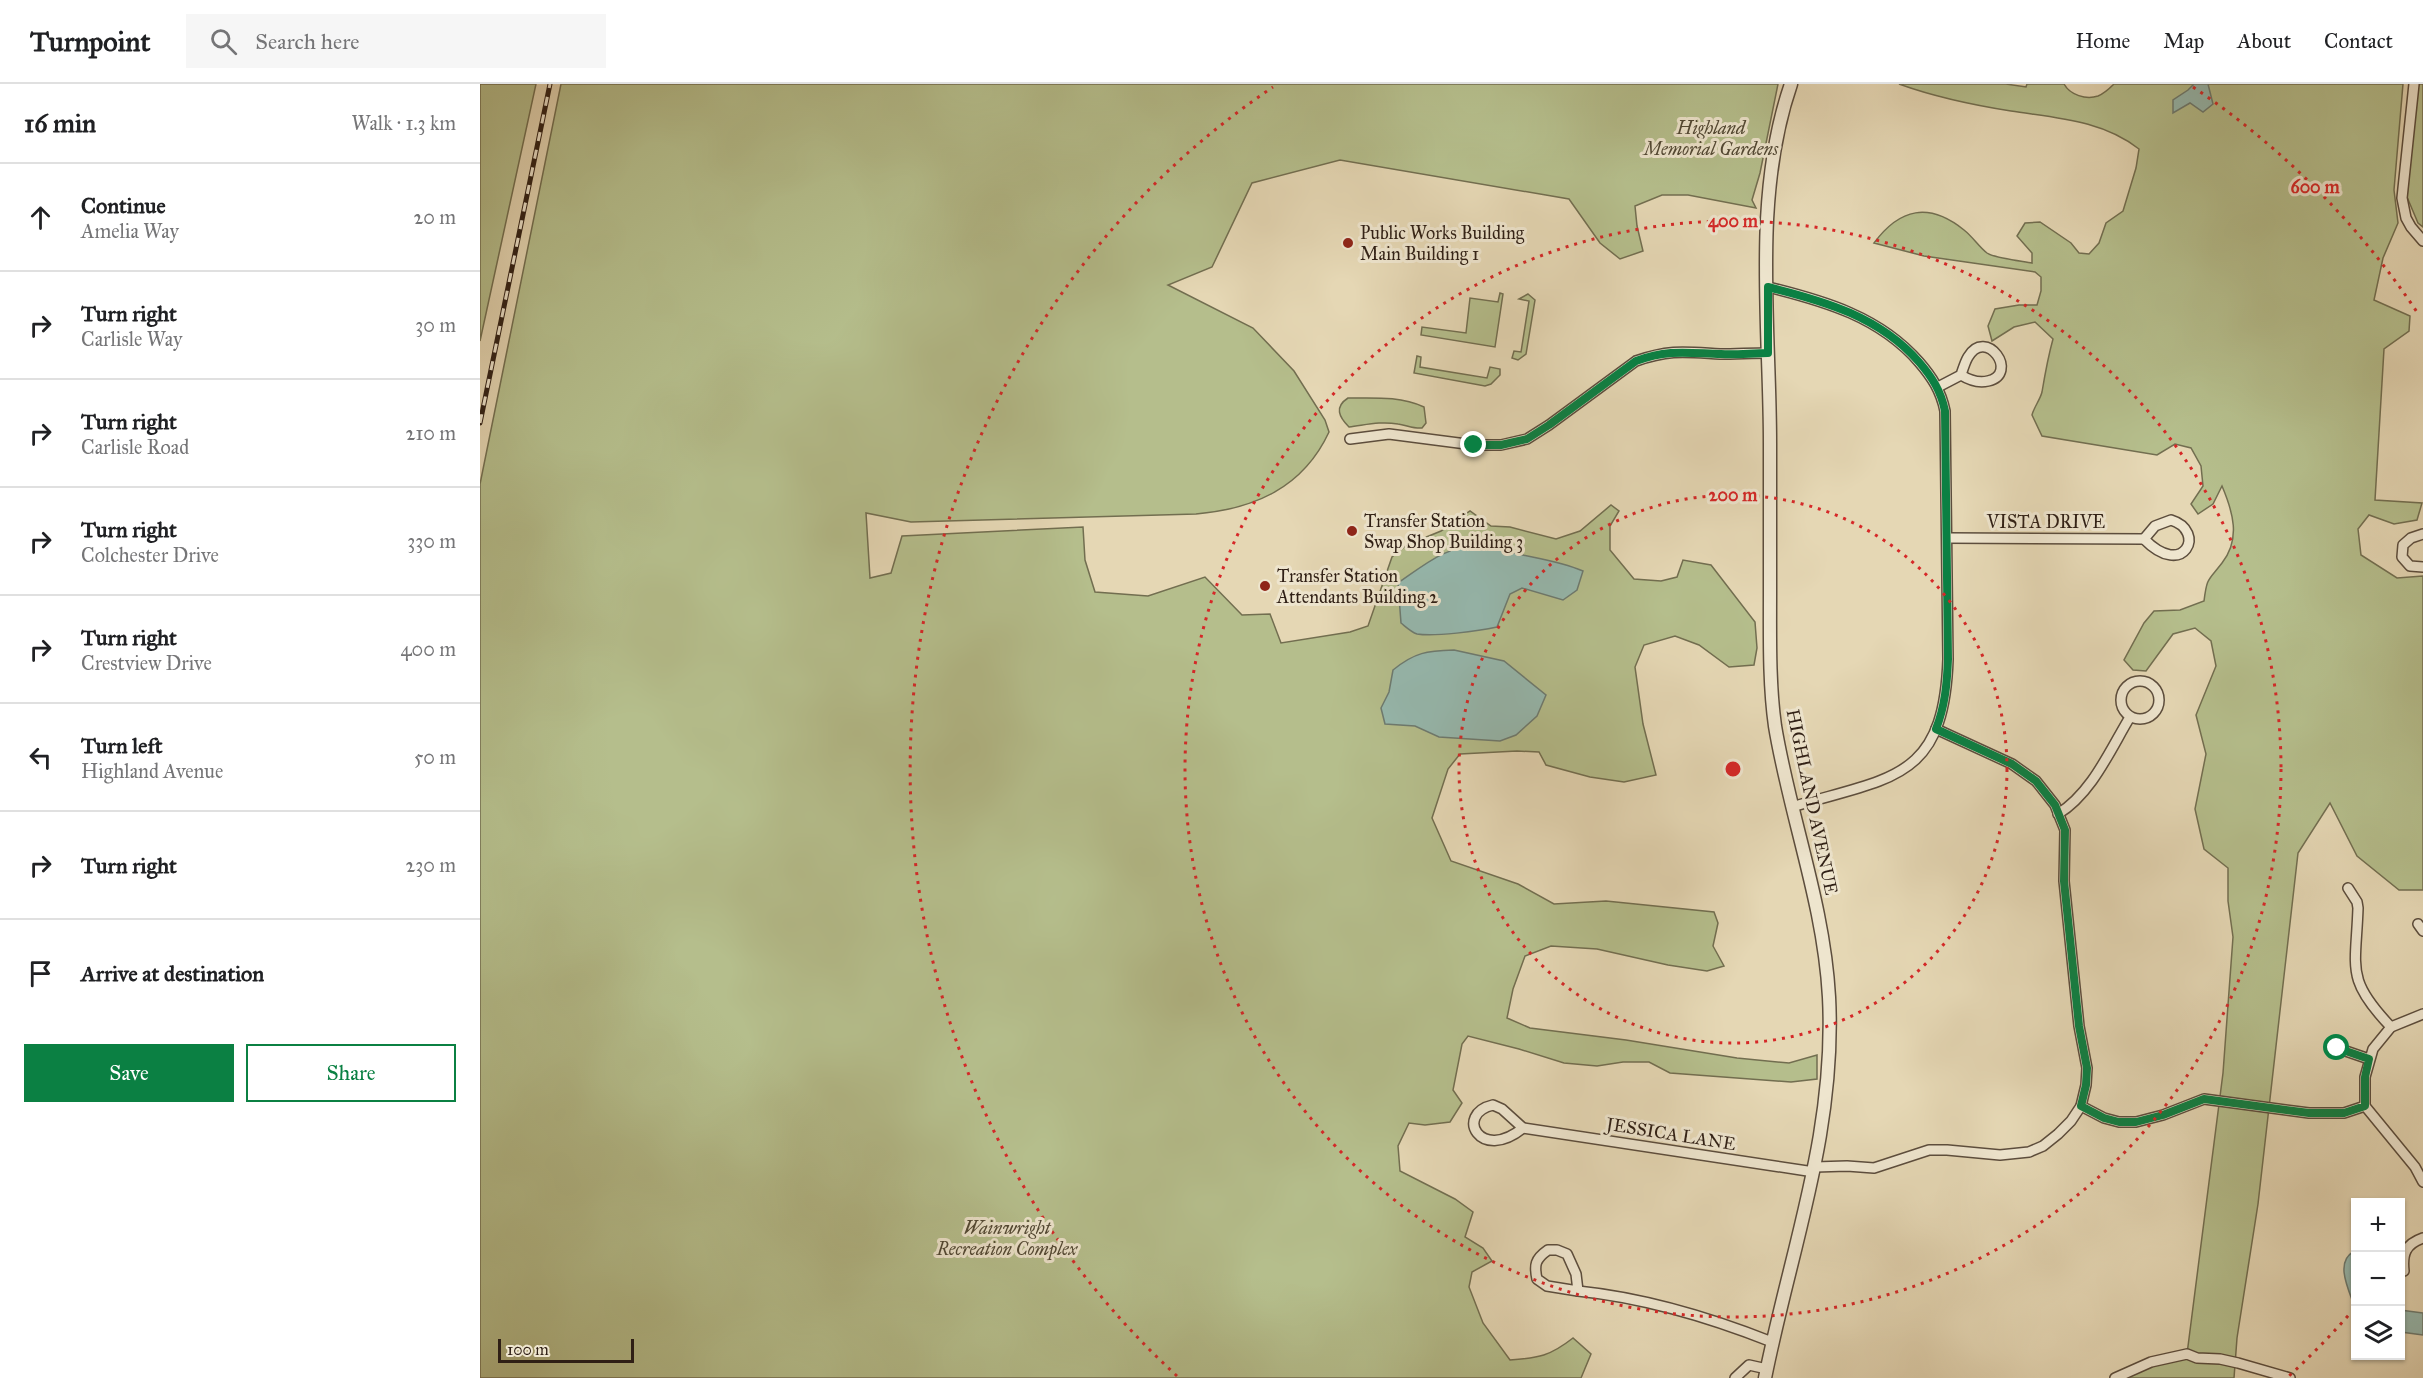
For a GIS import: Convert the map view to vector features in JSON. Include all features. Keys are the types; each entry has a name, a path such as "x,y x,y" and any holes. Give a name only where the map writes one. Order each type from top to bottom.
{"street":[{"name":"HIGHLAND AVENUE","path":"1766,1374 1815,1170 1827,1079 1828,988 1821,926 1780,751 1772,690 1768,200 1776,135 1791,84"},
{"path":"2414,84 2402,198 2406,218 2423,241"},
{"path":"1768,287 1825,303 1876,325 1908,350 1938,387 1945,411 1948,538 1947,689 1943,712 1920,756 1904,771 1882,781 1792,807"},
{"path":"1938,387 1961,375 1969,356 1975,349 1985,346 1995,351 2001,362 1999,373 1993,380 1976,381 1961,375"},
{"path":"1350,439 1389,434 1474,445 1501,445 1527,439 1542,430 1636,361 1651,355 1676,351 1722,354 1768,353"},
{"path":"2170,520 2180,523 2188,531 2189,542 2186,550 2178,555 2170,556 2162,554 2144,538 2155,526 2170,520"},
{"path":"2423,534 2411,538 2403,545 2402,557 2410,566 2423,567"},
{"name":"VISTA DRIVE","path":"1948,538 2144,538"},
{"path":"2144,680 2155,686 2160,697 2157,709 2148,718 2130,717 2122,706 2122,693 2131,683 2144,680"},
{"path":"2058,814 2069,807 2085,791 2130,717"},
{"path":"1936,729 1975,746 2024,772 2036,781 2055,805 2065,830 2064,881 2079,1026 2087,1068 2081,1106 2104,1118 2119,1122 2136,1122 2163,1115 2204,1099 2309,1113 2344,1113 2365,1106"},
{"path":"2348,888 2358,908 2355,963 2358,982 2372,1006 2391,1027"},
{"path":"2423,1014 2391,1027 2373,1049 2365,1077 2365,1106 2415,1167 2423,1182"},
{"path":"2337,1048 2369,1059"},
{"path":"1493,1105 1502,1109 1523,1128 1513,1136 1489,1141 1480,1138 1474,1129 1474,1119 1479,1112 1493,1105"},
{"name":"JESSICA LANE","path":"1523,1128 1815,1170 1874,1168 1929,1150 2000,1155 2029,1152 2043,1146 2058,1134 2081,1106"},
{"path":"2404,1252 2409,1246 2423,1238"},
{"path":"1578,1291 1573,1264 1567,1254 1557,1250 1548,1250 1540,1256 1534,1265 1537,1279 1547,1286 1578,1291 1640,1299 1727,1324 1772,1342"},
{"path":"2115,1378 2151,1362 2187,1354 2197,1358 2229,1361 2290,1378"},
{"path":"1735,1378 1749,1365 1766,1374"}],"green space":[{"path":"480,84 536,84 480,341"},
{"path":"561,84 1778,84 1760,173 1752,200 1756,208 1688,195 1662,195 1635,206 1643,251 1620,259 1600,243 1569,199 1340,160 1252,183 1212,267 1168,285 1253,328 1294,371 1325,420 1329,432 1305,468 1291,481 1257,501 1238,507 1196,514 911,522 866,513 870,578 891,573 902,536 1083,527 1085,560 1095,592 1148,596 1205,577 1242,615 1270,614 1281,643 1350,632 1368,626 1392,557 1407,545 1441,531 1470,511 1491,526 1510,527 1556,539 1580,531 1611,505 1619,511 1610,526 1610,550 1634,579 1661,581 1677,577 1683,560 1711,565 1755,622 1757,648 1754,665 1729,667 1699,645 1675,636 1644,645 1635,667 1643,724 1656,775 1624,782 1590,777 1546,765 1539,752 1460,754 1448,769 1432,818 1451,861 1518,884 1554,904 1606,901 1714,912 1718,923 1713,946 1724,966 1707,971 1597,949 1551,946 1525,956 1513,989 1507,1018 1530,1028 1626,1040 1737,1058 1789,1063 1817,1055 1817,1079 1791,1082 1670,1073 1649,1062 1623,1062 1597,1066 1564,1063 1468,1036 1462,1044 1453,1090 1462,1103 1450,1122 1425,1125 1409,1123 1398,1146 1400,1171 1455,1199 1473,1212 1465,1237 1483,1248 1492,1261 1472,1272 1469,1287 1483,1323 1510,1360 1544,1355 1558,1349 1573,1338 1591,1354 1581,1378 480,1378 480,484"},
{"path":"1899,84 2006,84 2026,87 2027,84 2064,84 2074,94 2093,97 2100,95 2114,84 2403,84 2394,190 2398,223 2383,258 2374,300 2410,316 2409,331 2384,349 2375,500 2422,503 2417,520 2394,524 2369,515 2358,529 2361,555 2397,578 2423,576 2423,890 2399,890 2357,856 2330,803 2298,853 2258,1204 2237,1338 2234,1378 2127,1378 2137,1372 2187,1354 2223,1073 2233,937 2228,901 2228,868 2204,849 2195,809 2206,754 2196,715 2216,666 2211,641 2195,628 2173,634 2146,671 2133,670 2124,660 2144,623 2154,611 2180,610 2204,601 2209,580 2228,554 2232,544 2232,515 2222,486 2213,504 2198,514 2191,504 2203,486 2201,466 2191,448 2175,444 2157,455 2042,436 2032,415 2042,392 2053,339 2035,322 2014,327 1992,341 1988,326 1995,309 2037,305 2041,291 2041,277 2035,272 1924,256 1874,243 1894,222 1916,213 1927,213 1939,215 1951,221 1987,253 1995,256 2032,263 2032,253 2017,236 2025,223 2040,222 2071,243 2079,253 2089,254 2099,243 2106,223 2123,211 2136,168 2139,149 2125,139 2094,126 2062,118 1968,103"},
{"path":"2419,84 2423,84 2423,227 2418,223 2407,197 2415,98"},
{"path":"1500,293 1503,294 1495,347 1421,335 1422,327 1466,333 1470,298 1498,302"},
{"path":"1528,294 1535,300 1526,354 1518,360 1512,358 1514,351 1521,352 1529,301 1519,299"},
{"path":"1417,356 1421,357 1420,367 1487,378 1490,367 1500,369 1500,375 1491,384 1485,386 1414,373"},
{"path":"1348,398 1387,398 1415,403 1424,407 1426,423 1422,428 1385,423 1349,427 1340,412 1341,405"}],"water":[{"path":"2194,84 2208,84 2213,104 2203,112 2190,103 2173,113 2173,100"},
{"path":"1483,544 1583,571 1577,590 1563,600 1522,588 1510,594 1497,627 1489,629 1425,635 1415,633 1401,623 1398,583 1447,552 1470,545"},
{"path":"1454,650 1504,661 1546,695 1537,716 1516,735 1500,741 1439,737 1415,726 1385,724 1381,708 1389,692 1393,670 1408,659 1422,654"},
{"path":"2351,1254 2351,1297 2344,1270 2347,1257"},
{"path":"2405,1311 2423,1313 2423,1335 2405,1333"}],"railway":[{"path":"480,423 550,84"}],"place":[{"name":"Public Works Building Main Building 1","path":"1348,243"},
{"name":"Transfer Station Swap Shop Building 3","path":"1352,531"},
{"name":"Transfer Station Attendants Building 2","path":"1265,586"}],"route":[{"path":"1474,445 1501,445 1527,439 1636,361 1651,355 1676,351 1722,354 1768,353 1768,287 1825,303 1859,316 1884,330 1908,350 1938,387 1945,411 1948,659 1947,689 1943,712 1936,729 2012,764 2036,781 2055,805 2065,830 2064,881 2079,1026 2087,1068 2081,1106 2092,1114 2119,1122 2136,1122 2163,1115 2204,1099 2309,1113 2344,1113 2365,1106 2365,1077 2369,1059 2337,1048"}],"park label":[{"name":"Highland Memorial Gardens","path":"1711,138"},
{"name":"Wainwright Recreation Complex","path":"1007,1238"}]}
